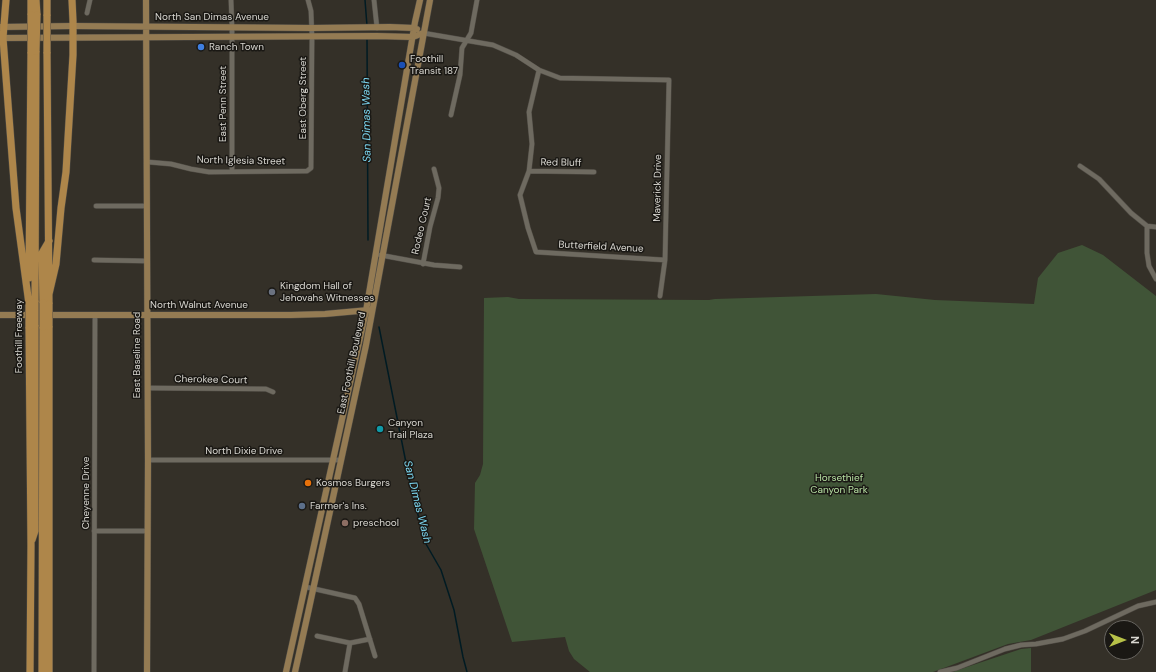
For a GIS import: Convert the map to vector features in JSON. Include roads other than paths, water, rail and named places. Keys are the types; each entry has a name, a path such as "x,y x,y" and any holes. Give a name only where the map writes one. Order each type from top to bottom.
{"highway":[{"path":"6,0 2,26 2,38 16,208 39,303"},
{"name":"Foothill Freeway","path":"31,0 34,15 39,326 49,672"},
{"path":"34,15 36,0"},
{"name":"Foothill Freeway","path":"30,672 30,546 39,303 49,294 47,0"},
{"path":"49,294 56,264 66,172 73,38 72,0"},
{"path":"39,303 42,253 49,241"},
{"path":"39,326 42,672"}],"main road":[{"name":"East Baseline Road","path":"146,0 148,162 147,672"},
{"name":"East Foothill Boulevard","path":"286,672 366,311 420,0"},
{"name":"East Foothill Boulevard","path":"295,672 373,310 430,0"},
{"name":"North San Dimas Avenue","path":"2,26 414,28 423,33"},
{"name":"North San Dimas Avenue","path":"2,38 312,36 413,37 423,33"},
{"name":"North Walnut Avenue","path":"0,315 291,315 373,310"}],"street":[{"path":"87,13 90,0"},
{"name":"East Penn Street","path":"231,0 232,171"},
{"name":"East Oberg Street","path":"308,0 311,11 312,28 311,168"},
{"path":"371,28 374,0"},
{"path":"451,115 460,75 462,48 471,33 477,0"},
{"name":"North San Dimas Avenue","path":"423,33 493,45 516,55 539,70 560,78 669,80"},
{"path":"528,171 532,144 528,112 539,70"},
{"name":"Maverick Drive","path":"660,296 665,260 669,80"},
{"name":"North Iglesia Street","path":"148,162 171,164 209,172 307,171 311,168"},
{"path":"1080,166 1099,179 1131,213 1147,226 1156,227"},
{"name":"Rodeo Court","path":"423,264 430,227 438,198 439,188 434,168"},
{"name":"Red Bluff","path":"528,171 594,172"},
{"name":"Butterfield Avenue","path":"528,171 520,195 528,228 536,252 665,260"},
{"path":"96,206 147,206"},
{"path":"1147,226 1147,254 1149,266 1156,279"},
{"path":"376,255 423,264 460,268"},
{"path":"94,260 147,260"},
{"name":"Cheyenne Drive","path":"94,672 95,314"},
{"name":"Cherokee Court","path":"148,388 266,389 273,392"},
{"name":"North Dixie Drive","path":"148,460 341,460"},
{"path":"94,532 148,531"},
{"path":"306,587 355,598 359,604 376,656"},
{"path":"940,672 957,668 1005,649 1021,645 1063,639 1085,631 1138,606 1156,602"},
{"path":"317,636 350,643 370,639"},
{"path":"345,672 350,643"}],"waterway":[{"name":"San Dimas Wash","path":"365,0 367,26"},
{"name":"San Dimas Wash","path":"367,38 368,240"},
{"name":"San Dimas Wash","path":"379,327 412,493 426,544 441,570 454,610 467,672"}],"place":[{"name":"Ranch Town","path":"201,47"},
{"name":"Foothill Transit 187","path":"402,65"},
{"name":"Kingdom Hall of Jehovahs Witnesses","path":"272,292"},
{"name":"Canyon Trail Plaza","path":"380,429"},
{"name":"Kosmos Burgers","path":"308,483"},
{"name":"Farmer's Ins.","path":"302,506"},
{"name":"preschool","path":"345,523"}],"park label":[{"name":"Horsethief Canyon Park","path":"839,484"}]}
